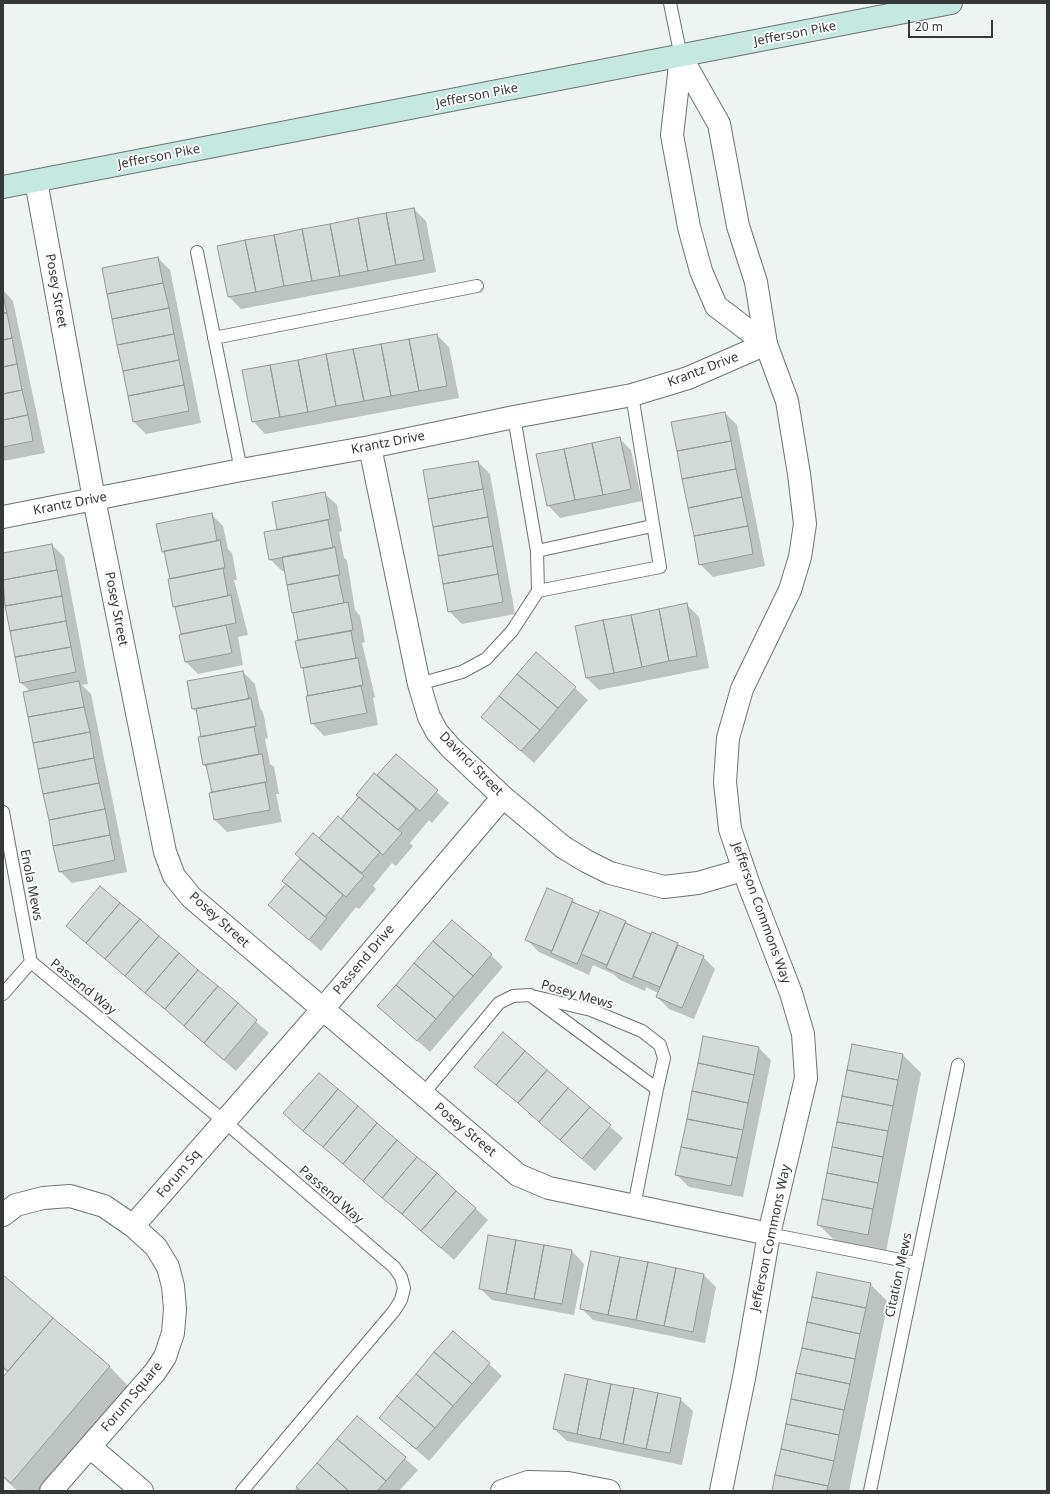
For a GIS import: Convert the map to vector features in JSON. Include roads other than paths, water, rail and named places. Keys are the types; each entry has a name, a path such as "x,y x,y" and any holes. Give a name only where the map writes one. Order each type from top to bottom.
{"main road":[{"name":"Jefferson Pike","path":"3,187 681,57 951,3"}],"street":[{"name":"Jefferson Commons Way","path":"681,57 719,124 738,226 756,282 766,344 787,401 799,474 805,524 800,557 790,590 742,689 728,738 725,782 730,829 743,870 791,993 803,1034 806,1078 769,1234 745,1373 721,1491"},
{"path":"681,57 672,135 689,227 701,271 716,306 766,344"},
{"name":"Posey Street","path":"36,181 94,499 165,852 174,876 191,897 322,1010 518,1175 549,1188 769,1234"},
{"name":"Krantz Drive","path":"3,517 632,395 688,378 766,344"},
{"name":"Davinci Street","path":"370,447 419,684 429,717 437,732 451,748 503,797 563,847 610,873 664,887 698,883 743,870"},
{"name":"Passend Drive","path":"225,1122 503,797"},
{"name":"Forum Sq","path":"134,1226 225,1122"},
{"name":"Forum Square","path":"3,1215 16,1204 43,1198 70,1196 104,1206 134,1226 156,1247 168,1267 173,1286 175,1309 173,1332 165,1356 154,1372 51,1491"},
{"path":"90,1447 142,1491"},
{"path":"502,1491 528,1482 609,1491"}],"lane":[{"path":"670,3 681,57"},
{"path":"197,252 241,470"},
{"path":"214,338 477,286"},
{"path":"538,591 660,567 652,526 632,395"},
{"path":"419,684 462,672 486,659 512,631 538,591 537,551 514,417"},
{"path":"537,551 652,526"},
{"name":"Enola Mews","path":"3,812 31,962"},
{"path":"3,994 31,962"},
{"name":"Passend Way","path":"31,962 225,1122 394,1267 401,1277 404,1288 401,1300 394,1311 242,1491"},
{"name":"Posey Mews","path":"530,995 656,1089"},
{"name":"Posey Mews","path":"423,1094 499,1003 513,996 530,995 591,1010 642,1031 660,1045 664,1058 656,1089 634,1206"},
{"name":"Citation Mews","path":"870,1491 958,1065"},
{"path":"769,1234 916,1263"}]}
